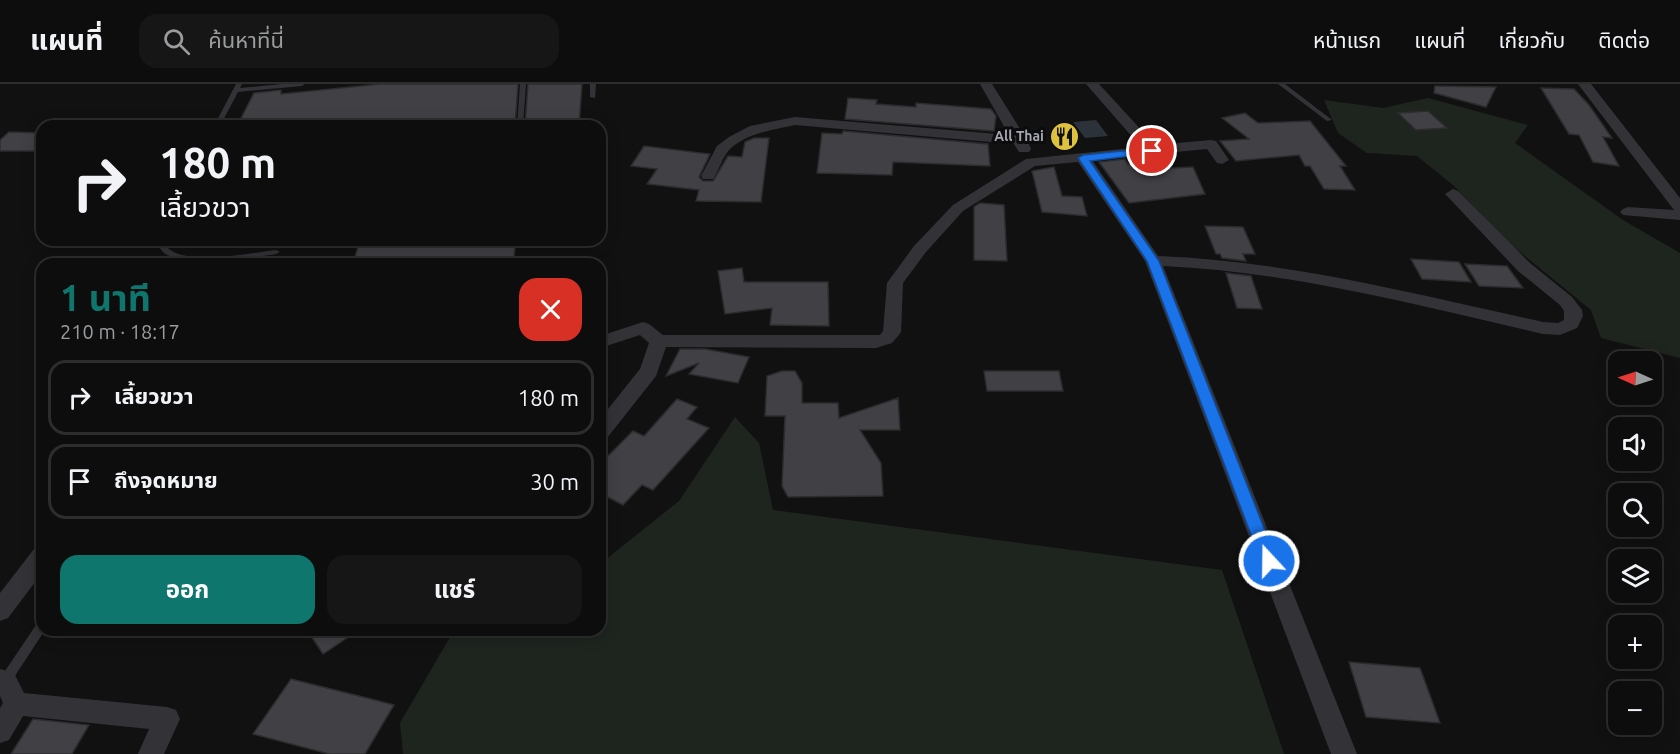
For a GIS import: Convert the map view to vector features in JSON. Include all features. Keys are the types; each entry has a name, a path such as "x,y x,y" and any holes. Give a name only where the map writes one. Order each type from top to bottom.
{"street":[{"path":"986,84 1031,162"},
{"path":"1092,84 1152,151"},
{"path":"1584,84 1680,208"},
{"path":"708,176 722,149 734,140 755,129 795,121 1020,140"},
{"path":"606,340 643,328 659,341 876,342 886,339 892,332 895,283 920,249 958,208 1031,162 1211,144 1222,160"},
{"path":"1083,158 1153,261 1344,754"},
{"path":"1153,261 1203,261 1303,274 1544,328 1560,328 1570,324 1574,316 1573,310 1566,301 1524,267 1453,194"},
{"path":"1628,212 1680,215"},
{"path":"606,425 649,371 659,341"},
{"path":"0,610 36,564"},
{"path":"3,680 17,704"},
{"path":"0,731 17,704"},
{"path":"17,704 167,719 151,754"}],"lane":[{"path":"220,120 238,87 302,84"},
{"path":"520,120 523,84"},
{"path":"593,84 593,97"},
{"path":"1281,84 1329,120"},
{"path":"161,246 170,254 181,258"},
{"path":"218,258 276,252"},
{"path":"3,680 36,633"}],"shaded area":[{"path":"1428,98 1528,125 1515,143 1623,220 1680,253 1680,358 1662,353 1662,351 1652,351 1601,338 1591,310 1504,239 1454,186 1417,156 1367,153 1338,133 1324,100 1383,108"},
{"path":"1096,120 1108,136 1085,138 1073,122"},
{"path":"735,417 759,443 773,510 1222,570 1284,754 403,754 400,723 450,637 606,636 606,559 679,501"}],"building":[{"path":"381,84 518,84 515,120 240,120 254,93 281,90 281,94"},
{"path":"528,84 582,84 579,120 525,120"},
{"path":"1435,86 1496,87 1486,107 1434,93"},
{"path":"1541,88 1574,89 1589,105 1612,138 1603,137 1619,166 1593,162 1579,135 1569,134"},
{"path":"848,98 877,100 876,104 916,107 916,103 991,109 996,116 994,131 845,119"},
{"path":"1428,111 1447,128 1416,130 1398,113"},
{"path":"1245,113 1258,123 1310,121 1346,166 1340,166 1355,190 1324,189 1310,166 1305,166 1299,155 1236,161 1220,141 1249,139 1222,118"},
{"path":"843,131 988,144 990,166 893,162 892,175 817,173 822,133 842,134"},
{"path":"9,132 36,133 36,151 0,151 0,140"},
{"path":"754,138 769,138 761,202 696,201 699,190 647,184 657,169 631,166 644,146 710,154 699,177 703,181 713,181 728,156 742,157 745,142"},
{"path":"1125,159 1128,164 1170,164 1171,168 1193,167 1205,194 1129,203 1099,162"},
{"path":"1054,167 1062,196 1082,197 1087,216 1042,212 1032,171"},
{"path":"980,203 1004,205 1007,261 974,260 974,207"},
{"path":"1205,226 1243,227 1255,254 1243,254 1246,261 1222,258 1220,254 1216,254"},
{"path":"358,246 515,246 514,258 355,258"},
{"path":"1411,259 1459,262 1471,282 1422,279"},
{"path":"1465,264 1507,266 1523,288 1479,286"},
{"path":"742,268 744,282 828,282 829,326 770,325 772,308 725,314 718,271"},
{"path":"1226,273 1251,276 1262,309 1237,308"},
{"path":"680,349 705,349 749,357 738,383 689,374 699,363 666,376"},
{"path":"782,371 795,371 802,383 802,403 838,403 839,418 898,398 900,430 860,430 881,463 883,496 788,497 782,486 785,416 765,416 767,376"},
{"path":"984,371 1059,371 1063,391 987,391"},
{"path":"677,399 697,407 687,419 709,428 653,490 642,485 623,505 606,496 606,458 633,431 644,436"},
{"path":"311,636 350,636 323,654"},
{"path":"1349,662 1420,668 1440,723 1366,717"},
{"path":"291,679 394,705 365,754 329,754 253,734"},
{"path":"33,719 89,725 72,754 11,754"}],"place":[{"name":"All Thai","path":"1065,136"}],"route":[{"path":"1152,151 1083,158 1153,261 1269,561"}]}
